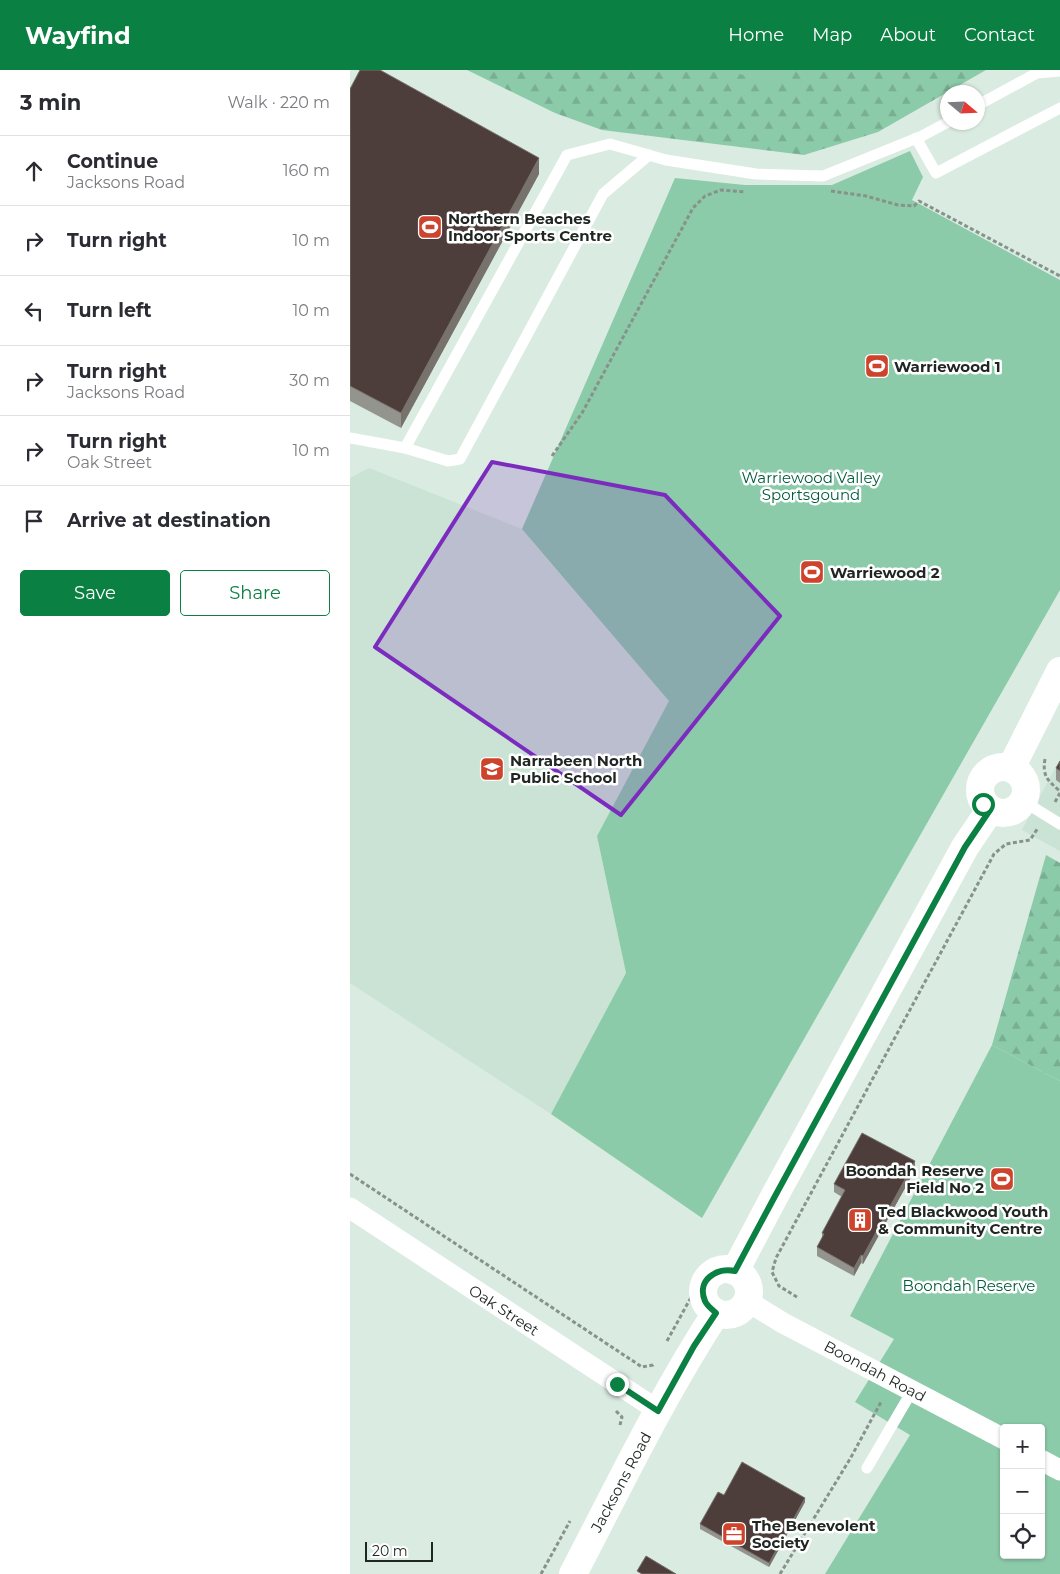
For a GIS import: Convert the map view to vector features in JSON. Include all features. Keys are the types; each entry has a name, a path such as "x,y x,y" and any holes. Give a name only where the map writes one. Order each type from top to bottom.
{"street":[{"path":"1011,768 1060,671"},
{"path":"1002,766 1011,768 1023,778 1026,794 1019,808 1005,814 997,813 983,804 979,788 981,780 986,773 994,768 1002,766"},
{"path":"735,1271 965,847 990,810"},
{"name":"Oak Street","path":"350,1208 658,1411"},
{"path":"728,1269 735,1271 746,1282 749,1290 747,1301 736,1312 728,1315 716,1313 708,1306 704,1299 704,1285 714,1273 728,1269"},
{"name":"Boondah Road","path":"747,1301 782,1323 1000,1438"},
{"name":"Jacksons Road","path":"573,1574 658,1411 694,1346 716,1313"},
{"path":"1045,1462 1060,1470"}],"lane":[{"path":"985,101 1036,73 1060,71"},
{"path":"916,138 936,173 1060,108"},
{"path":"405,448 567,155 610,144 666,160 756,174 823,176 916,138 940,126"},
{"path":"350,438 405,448 448,461 460,459 603,194 649,155"},
{"path":"1023,802 1060,824"},
{"path":"866,1468 912,1390"}],"path":[{"path":"552,456 582,413 693,208 705,196 721,190 750,192"},
{"path":"827,190 866,196 898,205 914,206 919,200 1060,276"},
{"path":"1047,752 1044,768 1048,782 1060,791"},
{"path":"797,1296 779,1286 772,1272 776,1258 994,854 1006,844 1030,840 1047,815"},
{"path":"350,1174 642,1367 653,1365 658,1357"},
{"path":"663,1348 714,1254"},
{"path":"780,1574 850,1459 881,1402"},
{"path":"612,1407 622,1418 619,1430"},
{"path":"541,1574 573,1515"}],"highlighted area":[{"path":"492,462 665,495 780,616 621,815 375,647"}],"shaded area":[{"name":"Narrabeen North Public School","path":"369,468 522,529 670,701 597,836 626,973 551,1114 350,983 350,478"},
{"path":"1060,759 1060,851 1022,830"}],"green space":[{"path":"467,70 726,70 767,82 798,70 986,70 960,85 940,85 940,96 878,132 804,155 602,130 555,113"},
{"path":"667,70 862,70 753,94"},
{"name":"Warriewood Valley Sportsgound","path":"910,151 923,177 912,200 1060,280 1060,590 702,1218 551,1114 626,973 597,836 669,701 522,529 675,178 745,185 832,185"},
{"path":"1046,855 1060,863 1060,1081 992,1045"},
{"name":"Boondah Reserve","path":"992,1045 1060,1081 1060,1574 825,1574 910,1435 855,1402 894,1339 850,1316"}],"building":[{"name":"Northern Beaches Indoor Sports Centre","path":"360,70 380,70 539,158 401,413 350,386 350,89"},
{"path":"1060,761 1060,771 1056,768"},
{"name":"Ted Blackwood Youth & Community Centre","path":"862,1133 915,1161 863,1256 861,1255 854,1268 817,1247 824,1234 822,1233 845,1190 834,1184"},
{"path":"742,1462 805,1498 769,1563 700,1524 718,1492 724,1495"},
{"path":"646,1556 676,1574 642,1574 637,1571"}],"place":[{"name":"Northern Beaches Indoor Sports Centre","path":"430,227"},
{"name":"Warriewood 1","path":"877,366"},
{"name":"Warriewood 2","path":"812,572"},
{"name":"Narrabeen North Public School","path":"492,769"},
{"name":"Boondah Reserve Field No 2","path":"1002,1179"},
{"name":"Ted Blackwood Youth & Community Centre","path":"860,1220"},
{"name":"The Benevolent Society","path":"734,1534"}],"route":[{"path":"617,1384 658,1411 694,1346 716,1313 708,1306 704,1299 704,1285 708,1278 720,1270 728,1269 735,1271 965,847 990,810 983,804"}]}
